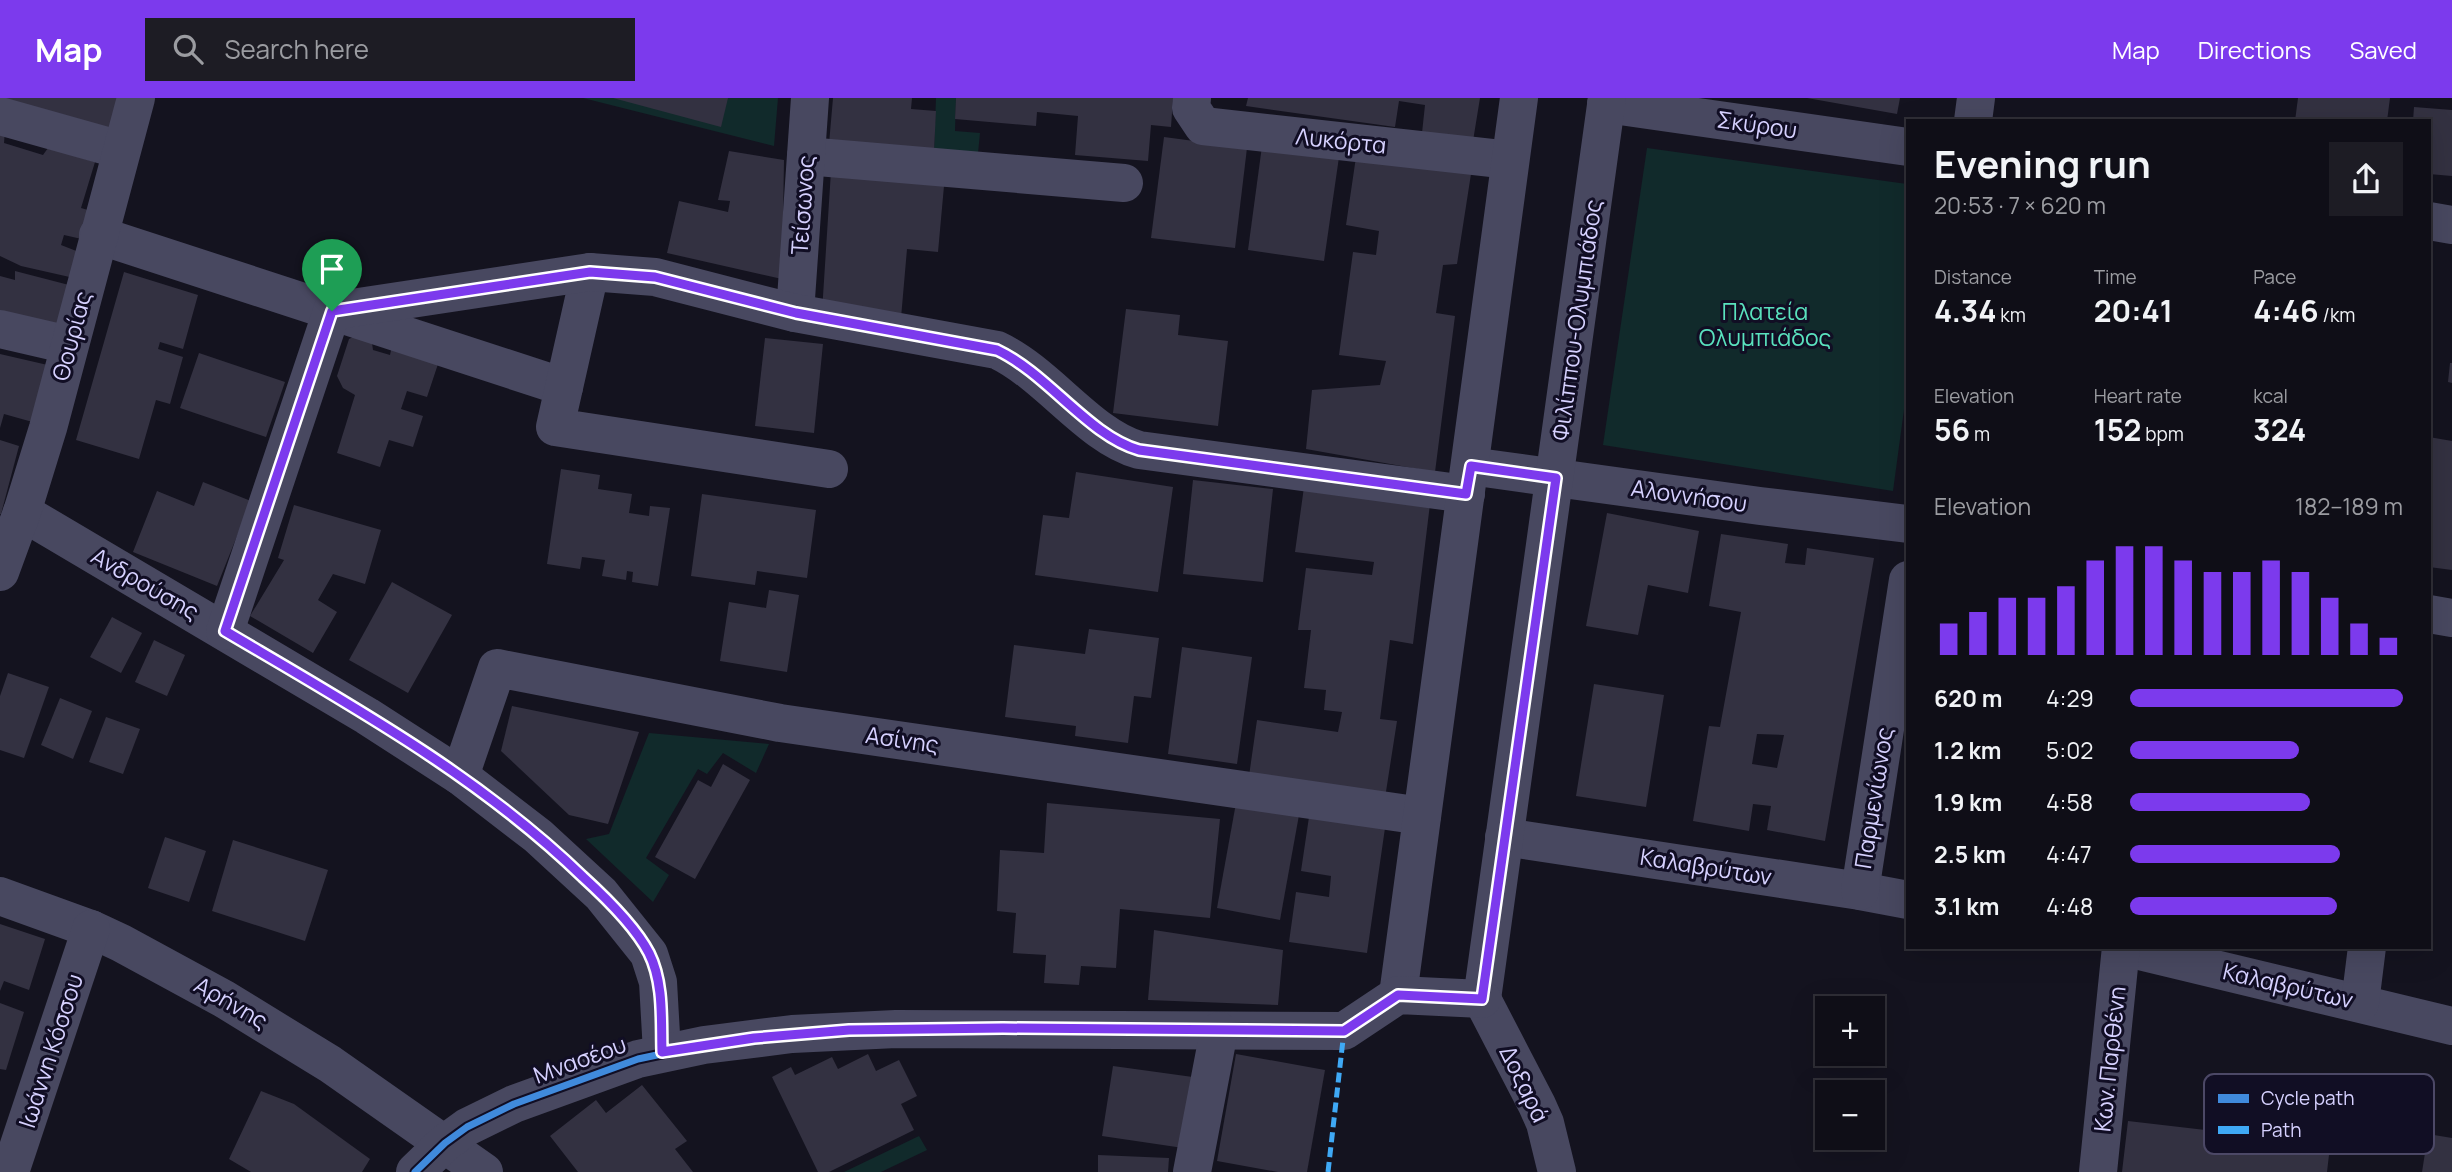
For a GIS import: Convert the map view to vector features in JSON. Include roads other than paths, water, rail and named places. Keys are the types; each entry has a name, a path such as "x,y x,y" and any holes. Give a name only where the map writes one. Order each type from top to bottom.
{"street":[{"name":"Θουρίας","path":"0,572 48,428 136,98"},
{"name":"Τείσωνος","path":"796,313 810,98"},
{"name":"Λυκόρτα","path":"1192,98 1191,108 1203,126 1510,160"},
{"path":"1482,999 1398,995 1519,98"},
{"path":"1973,119 1976,98"},
{"name":"Σκύρου","path":"1606,101 1906,147"},
{"name":"Φιλίππου-Ολυμπιάδος","path":"1482,999 1606,101"},
{"path":"0,116 121,150"},
{"path":"806,156 1124,183"},
{"path":"2431,221 2452,225"},
{"path":"98,235 564,387"},
{"path":"590,272 555,427 830,469"},
{"name":"Αλοννήσου","path":"332,311 590,272 655,277 796,313 997,350 1014,358 1123,445 1153,452 1468,480 1556,478 1906,524"},
{"path":"225,631 332,311"},
{"path":"0,329 69,345"},
{"name":"Ανδρούσης","path":"22,512 367,716 460,776 538,836 601,894 649,954 658,982 662,1052"},
{"name":"Παρμενίωνος","path":"1860,891 1906,593"},
{"path":"2431,614 2452,618"},
{"name":"Ασίνης","path":"460,776 498,668 780,723 1422,816"},
{"name":"Καλαβρύτων","path":"1504,837 1906,900"},
{"name":"Αρήνης","path":"0,896 91,929 171,969 284,1034 484,1172"},
{"name":"Ιωάννη Κόσσου","path":"10,1172 91,929"},
{"name":"Κων. Παρθένη","path":"2098,1172 2122,949"},
{"name":"Καλαβρύτων","path":"2130,949 2452,1026"},
{"path":"2360,1003 2367,949"},
{"name":"Μνασέου","path":"415,1172 445,1143 467,1127 514,1104 662,1052 779,1035 849,1030 1003,1028 1344,1031 1398,995"},
{"name":"Δοξαρά","path":"1482,999 1545,1123 1557,1172"},
{"path":"1192,1172 1219,1031"}],"park label":[{"name":"Πλατεία Ολυμπιάδος","path":"1765,325"}]}
